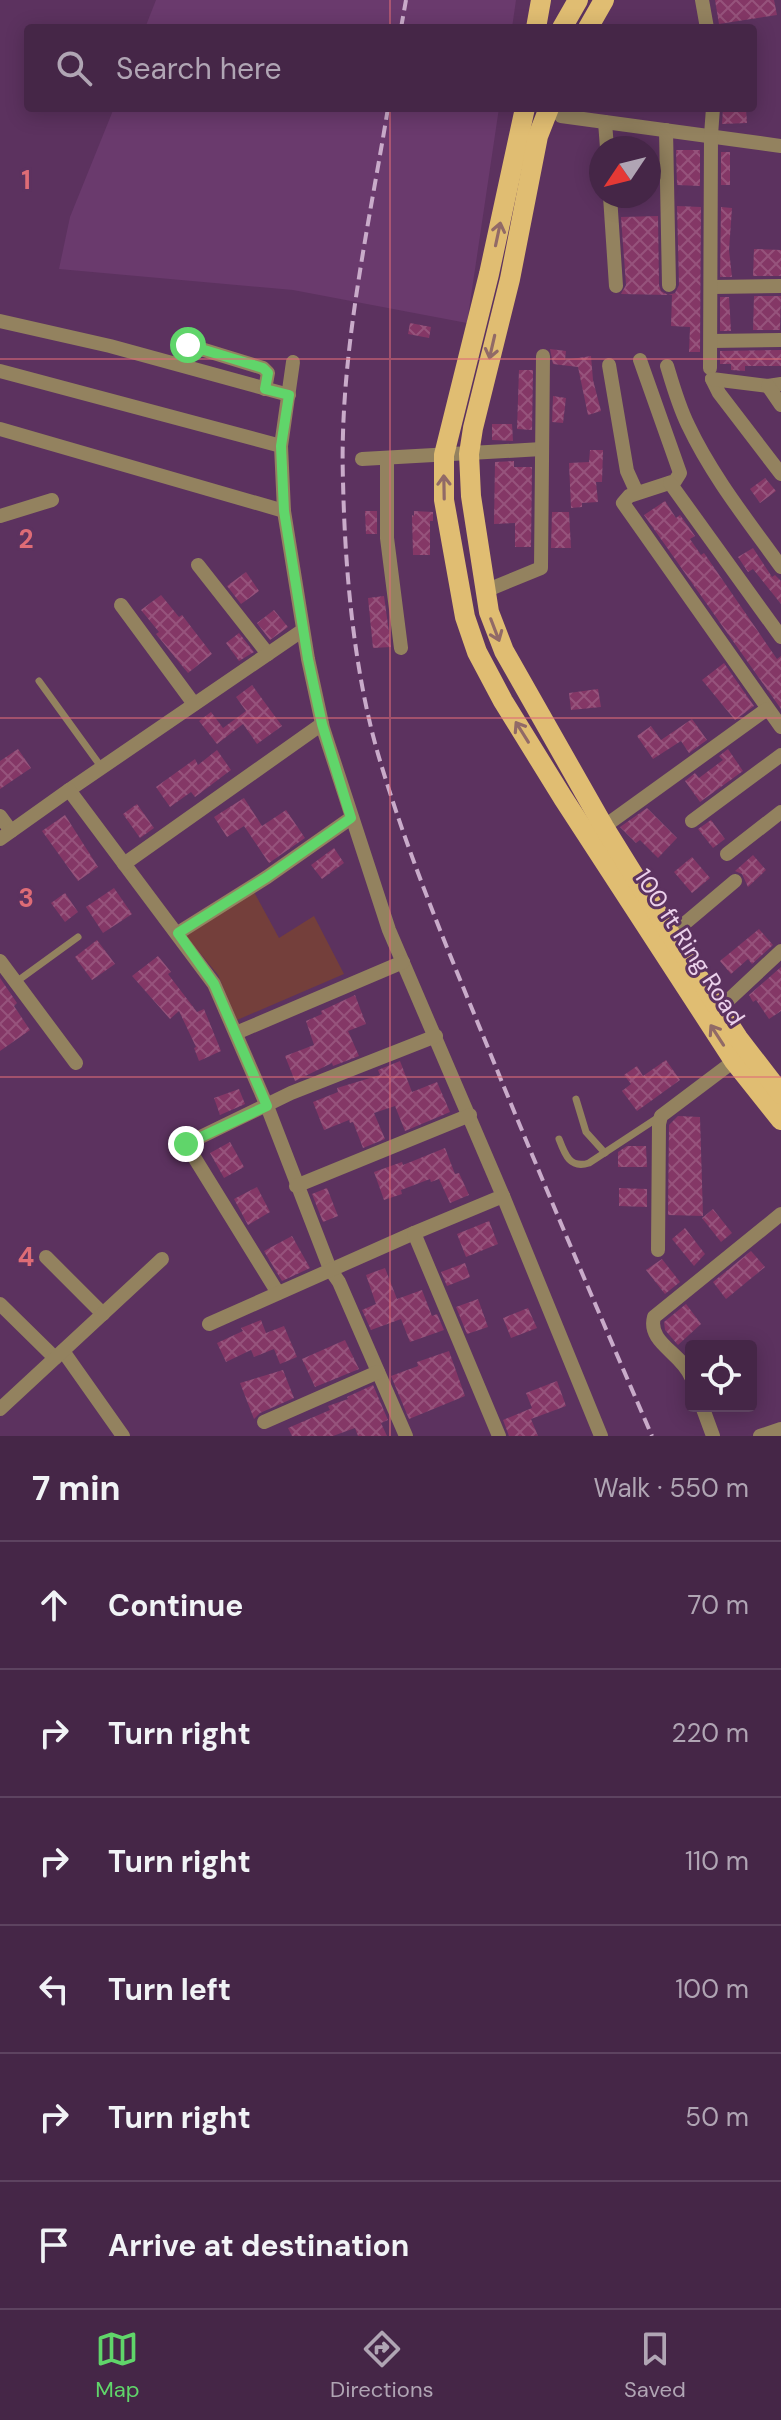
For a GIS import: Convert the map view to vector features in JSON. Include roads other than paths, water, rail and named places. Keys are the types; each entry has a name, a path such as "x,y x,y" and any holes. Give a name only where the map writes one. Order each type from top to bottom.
{"main road":[{"path":"537,24 541,0"},
{"path":"564,24 578,0"},
{"path":"590,24 604,0"},
{"name":"100 ft Ring Road","path":"524,112 444,455 447,516 465,617 477,652 503,701 563,798 596,832 734,1061 781,1120"},
{"path":"547,112 538,136 510,279 469,454 471,496 489,612 504,651 587,797 596,832 671,935 738,1038 781,1094"}],"street":[{"path":"702,0 706,24"},
{"path":"558,112 561,116 781,146"},
{"path":"713,112 711,373 719,393 781,474"},
{"path":"605,122 606,136"},
{"path":"666,130 669,285"},
{"path":"611,208 616,286"},
{"path":"712,287 781,286"},
{"path":"0,321 110,346 289,395"},
{"path":"711,341 781,340"},
{"path":"188,345 263,368 268,373 265,389"},
{"path":"485,591 541,568 543,356"},
{"path":"640,360 680,473 679,478 670,483 624,499 626,509 781,727"},
{"path":"293,362 281,446 284,511 322,724 389,930 470,1115 601,1436"},
{"path":"609,365 627,471 637,493"},
{"path":"667,366 697,444 781,567"},
{"path":"0,371 281,446"},
{"path":"711,373 774,385 781,405"},
{"path":"0,429 284,511"},
{"path":"362,459 542,449"},
{"path":"387,459 387,538 401,648"},
{"path":"670,483 776,620 781,637"},
{"path":"0,516 52,500"},
{"path":"198,565 268,654"},
{"path":"121,605 194,704"},
{"path":"0,816 6,835 303,630"},
{"path":"596,832 767,709"},
{"path":"124,864 322,724"},
{"path":"692,821 781,755"},
{"path":"69,790 214,984 267,1106 330,1269 339,1282 406,1436"},
{"path":"727,854 781,812"},
{"path":"178,933 267,877 351,818"},
{"path":"671,935 735,881"},
{"path":"719,1009 781,951"},
{"path":"236,1033 403,962"},
{"path":"2,967 76,1063"},
{"path":"278,1293 186,1144 291,1093 436,1036"},
{"path":"658,1250 661,1116 734,1061"},
{"path":"296,1186 470,1115"},
{"path":"209,1324 503,1196"},
{"path":"685,1365 656,1338 652,1331 654,1317 781,1214"},
{"path":"414,1233 499,1436"},
{"path":"46,1257 103,1314"},
{"path":"1,1407 162,1259"},
{"path":"0,1304 59,1354 123,1436"},
{"path":"264,1422 378,1372"},
{"path":"704,1412 713,1436"},
{"path":"760,1436 781,1429"}],"lane":[{"path":"39,681 102,768"},
{"path":"16,982 78,937"},
{"path":"576,1099 586,1132 605,1153"},
{"path":"559,1139 565,1156 572,1164 580,1166 661,1116"}],"railway":[{"path":"402,24 406,0"},
{"path":"387,112 356,294 343,434 349,587 364,695 381,764 429,902 652,1436"}]}
